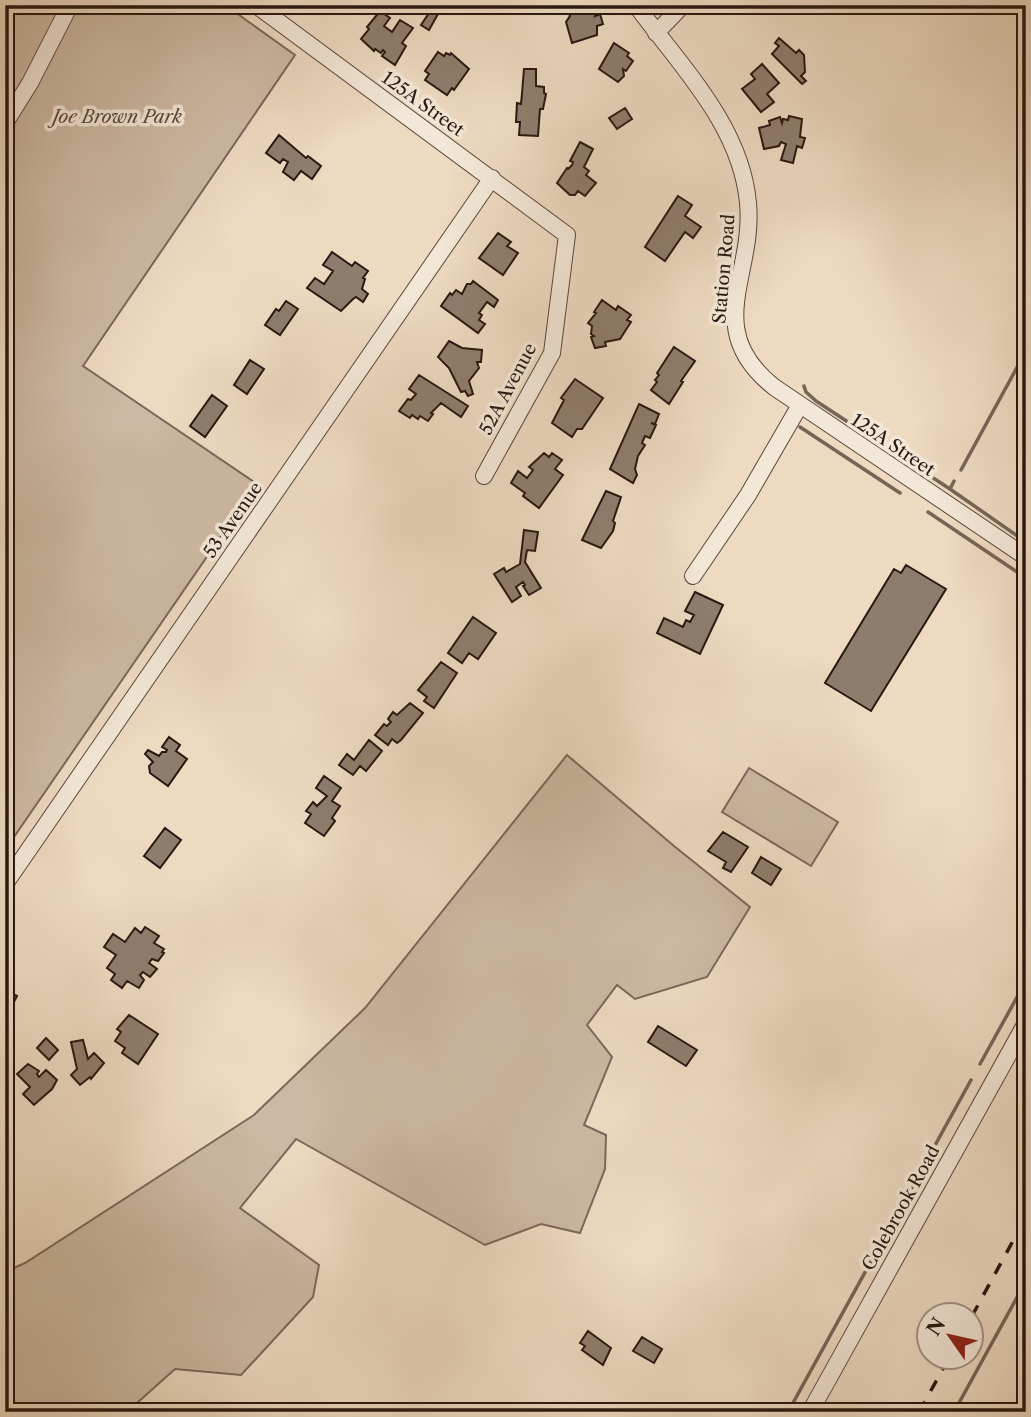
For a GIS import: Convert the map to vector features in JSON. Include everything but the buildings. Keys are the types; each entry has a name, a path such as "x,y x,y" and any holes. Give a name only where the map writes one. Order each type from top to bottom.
{"street":[{"path":"5,123 30,83 70,5"},
{"name":"125A Street","path":"256,5 568,235"},
{"name":"Station Road","path":"636,5 732,138 745,179 749,220 735,312 735,328 745,358"},
{"path":"656,33 683,5"},
{"name":"53 Avenue","path":"5,884 492,178"},
{"name":"52A Avenue","path":"484,475 552,353 568,235"},
{"name":"125A Street","path":"745,358 760,376 800,405 1026,557"},
{"path":"693,576 748,495 800,405"},
{"name":"Colebrook Road","path":"810,1412 1026,1023"}],"green space":[{"name":"Joe Brown Park","path":"5,5 225,5 295,55 83,366 257,484 5,850"},
{"path":"567,755 750,907 707,977 635,999 617,985 587,1025 612,1057 584,1125 606,1135 605,1169 580,1233 541,1224 485,1245 296,1139 240,1208 319,1265 313,1297 241,1375 175,1369 127,1412 5,1412 5,1272 25,1263 254,1115 365,1008"},
{"path":"749,768 838,822 811,866 722,812"}],"waterway":[{"path":"961,470 1026,351"},
{"path":"804,386 806,392 816,401 1026,542"},
{"path":"800,427 900,493"},
{"path":"950,489 954,481"},
{"path":"928,512 1026,578"},
{"path":"980,1064 1026,981"},
{"path":"788,1412 971,1080"},
{"path":"954,1412 1026,1281"}],"railway":[{"path":"980,1302 1026,1217"},
{"path":"919,1412 941,1372"}]}
